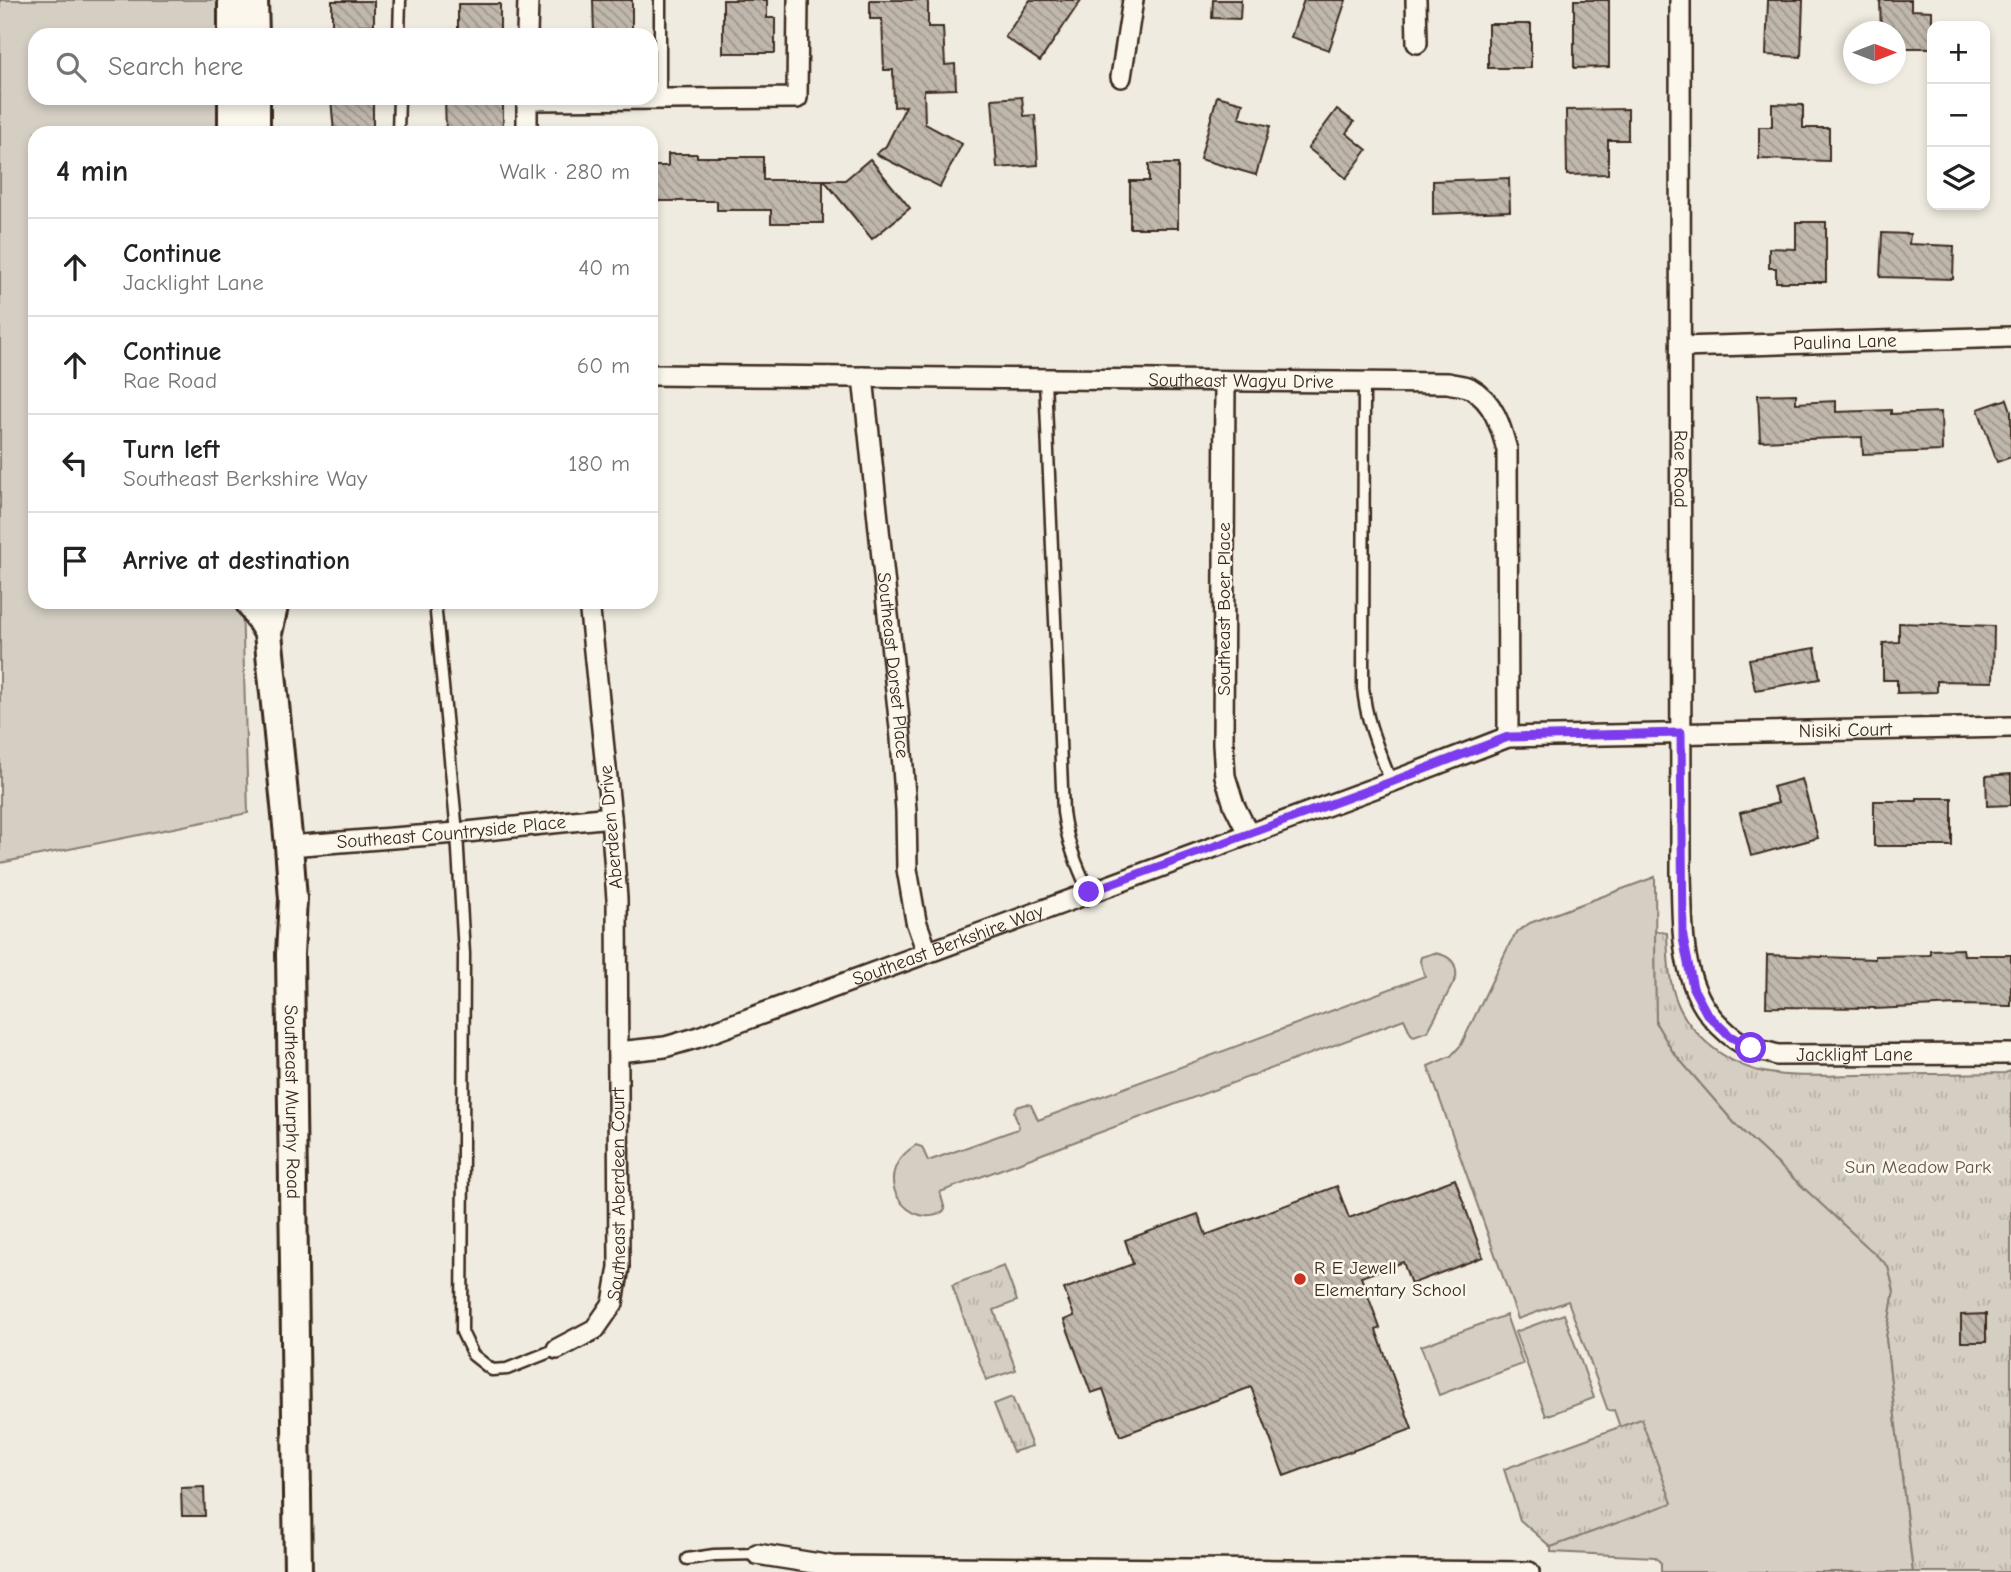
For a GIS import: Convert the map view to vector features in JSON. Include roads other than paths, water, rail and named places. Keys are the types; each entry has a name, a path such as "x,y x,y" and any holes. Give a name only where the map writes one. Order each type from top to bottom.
{"main road":[{"path":"232,0 232,28"},
{"path":"254,0 255,28"},
{"path":"232,105 232,126"},
{"path":"256,105 256,126"},
{"name":"Southeast Murphy Road","path":"253,609 268,633"},
{"name":"Southeast Murphy Road","path":"273,609 268,633 293,900 290,954 298,1572"}],"street":[{"path":"527,28 528,0"},
{"path":"660,99 797,98 798,0"},
{"path":"1121,77 1133,0"},
{"path":"1416,0 1417,43"},
{"name":"Rae Road","path":"1680,0 1683,938"},
{"path":"527,105 527,126"},
{"name":"Paulina Lane","path":"1681,346 2011,337"},
{"name":"Southeast Wagyu Drive","path":"658,375 1448,383 1470,388 1489,404 1501,425 1507,450 1508,737"},
{"name":"Southeast Dorset Place","path":"863,377 901,738 907,869 916,921 928,952"},
{"name":"Southeast Boer Place","path":"1226,381 1223,744 1225,776 1234,805 1248,833"},
{"name":"Aberdeen Drive","path":"590,609 617,899 618,1052"},
{"name":"Nisiki Court","path":"1681,733 2011,727"},
{"name":"Southeast Berkshire Way","path":"618,1052 665,1047 696,1038 1508,737 1681,733"},
{"name":"Southeast Countryside Place","path":"289,846 457,833 611,817"},
{"name":"Jacklight Lane","path":"1683,938 1693,988 1707,1014 1730,1036 1751,1048 1777,1055 2011,1054"},
{"name":"Southeast Aberdeen Court","path":"557,1349 595,1329 613,1303 619,1267 618,1052"},
{"path":"757,1554 832,1566 1530,1572"}],"lane":[{"path":"399,28 400,0"},
{"path":"660,0 660,99"},
{"path":"398,126 399,105"},
{"path":"1045,379 1063,813 1072,855 1089,892"},
{"path":"1364,382 1363,688 1371,732 1391,782"},
{"path":"436,609 457,833 464,954 462,1332 473,1355 492,1370 507,1369 557,1349"},
{"path":"687,1559 757,1554"}],"place":[{"name":"R E Jewell Elementary School","path":"1300,1279"}],"park label":[{"name":"Sun Meadow Park","path":"1918,1167"}]}
